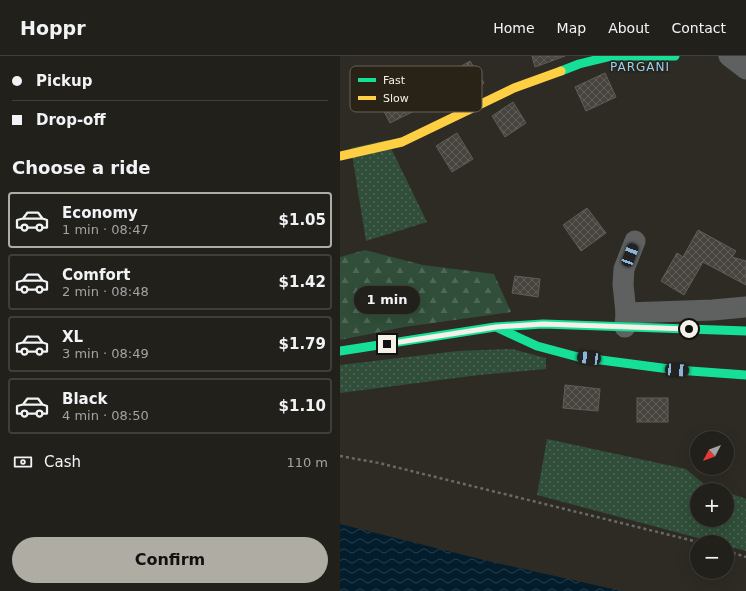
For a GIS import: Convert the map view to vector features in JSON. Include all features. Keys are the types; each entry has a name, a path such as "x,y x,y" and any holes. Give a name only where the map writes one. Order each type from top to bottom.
{"street":[{"path":"482,103 514,88 579,64 612,56 676,56"},
{"path":"729,56 746,69"},
{"path":"340,156 402,142 430,130 464,112"},
{"path":"626,320 623,284 624,269 635,241"},
{"path":"340,351 496,327 626,320 746,307"},
{"path":"626,320 746,331"},
{"path":"496,327 537,346 578,357 677,370 746,375"}],"path":[{"path":"340,456 386,465 690,540"},
{"path":"734,553 746,557"}],"green space":[{"path":"387,140 427,222 366,241 351,148"},
{"path":"365,250 423,265 494,274 511,312 404,327 340,340 340,257"},
{"path":"512,349 546,358 546,369 479,375 340,393 340,365 458,351"},
{"path":"547,439 686,469 690,472 690,475 693,475 703,483 690,483 690,527 734,527 734,495 746,499 746,551 734,548 734,535 690,536 537,495"}],"water":[{"path":"340,524 488,561 622,591 340,591"}],"building":[{"path":"532,56 565,56 535,67"},
{"path":"470,61 473,66 461,66"},
{"path":"605,73 616,97 586,111 575,87"},
{"path":"513,102 526,123 505,137 492,116"},
{"path":"384,112 412,112 390,123"},
{"path":"457,133 473,159 452,172 436,146"},
{"path":"587,208 606,233 581,251 563,225"},
{"path":"698,230 736,251 732,257 746,261 746,285 703,262 684,295 661,281 677,253 683,257"},
{"path":"515,276 540,279 538,297 512,293"},
{"path":"565,385 600,389 598,411 563,408"},
{"path":"637,398 668,398 668,422 637,422"}],"traffic: fast":[{"path":"561,71 579,64 612,56 675,56"},
{"path":"340,351 495,327 543,324 746,331"},
{"path":"498,328 537,346 578,357 677,370 746,375"}],"traffic: slow":[{"path":"482,103 514,88 561,71"},
{"path":"340,156 402,142 464,112"}],"district":[{"name":"PARGANI","path":"640,67"}],"route":[{"path":"387,344 496,327 543,324 689,329"}]}
